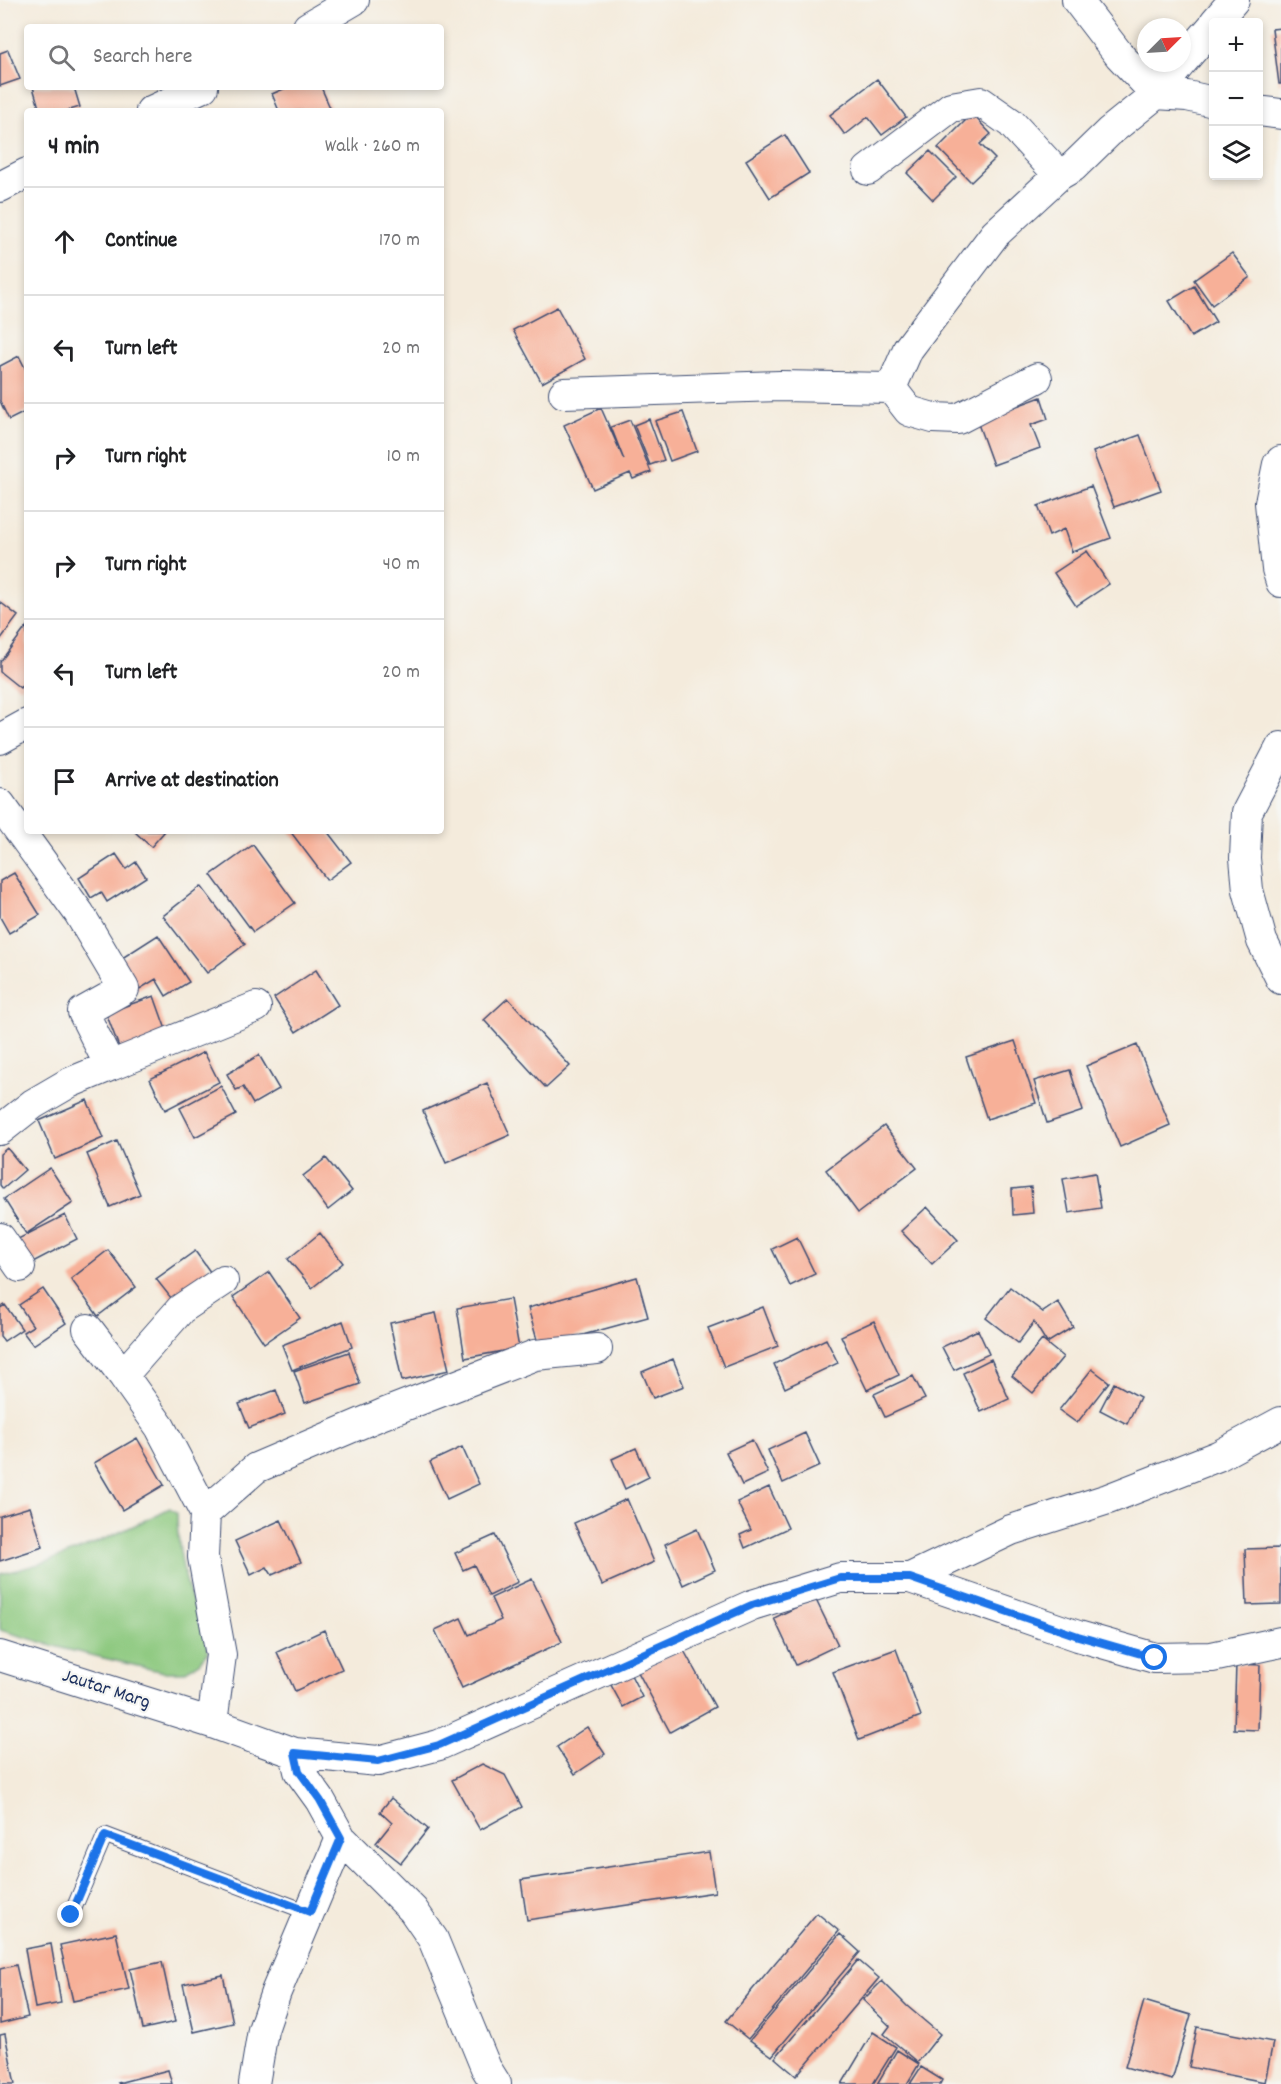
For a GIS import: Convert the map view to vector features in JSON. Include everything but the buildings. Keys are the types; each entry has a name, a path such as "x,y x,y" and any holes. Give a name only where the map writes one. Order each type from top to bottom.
{"street":[{"path":"313,24 354,0"},
{"path":"1077,0 1120,56 1156,94 1187,96 1209,101"},
{"path":"1219,18 1234,0"},
{"path":"1191,52 1209,30"},
{"path":"891,388 908,349 995,234 1059,175 1073,167 1109,132 1156,94 1174,72"},
{"path":"158,108 196,90"},
{"path":"868,170 951,107 981,102 1011,123 1059,175"},
{"path":"1263,112 1281,114"},
{"path":"0,187 24,175"},
{"path":"891,388 909,411 933,418 958,419 1037,378"},
{"path":"564,393 780,386 891,388"},
{"path":"1281,461 1278,464 1270,503 1277,569 1281,582"},
{"path":"0,739 24,726"},
{"path":"1281,747 1247,812 1245,858 1248,890 1262,941 1281,979"},
{"path":"0,804 79,913 124,989 83,1012 110,1066"},
{"path":"0,1130 33,1104 69,1083 256,1007"},
{"path":"0,1238 20,1267"},
{"path":"123,1375 181,1309 223,1281"},
{"path":"88,1329 160,1428 205,1513 203,1557 221,1656 212,1723"},
{"path":"205,1513 255,1468 383,1414 536,1355 597,1350"},
{"path":"910,1578 1011,1530 1108,1498 1218,1456 1281,1422"},
{"name":"Jautar Marg","path":"0,1656 212,1723 295,1753 378,1761 439,1745 752,1605 840,1578 910,1578"},
{"path":"910,1578 1078,1636 1155,1658 1212,1657 1281,1642"},
{"path":"295,1753 299,1771 320,1800 341,1838 413,1910 433,1939 486,2068 496,2084"},
{"path":"254,2084 263,2030 276,1992 341,1838"}],"lane":[{"path":"71,1915 105,1835 310,1912"}],"green space":[{"path":"170,1508 177,1513 183,1569 207,1644 208,1652 199,1663 184,1672 163,1672 65,1649 0,1630 0,1574 65,1555 108,1538"}],"route":[{"path":"71,1915 105,1835 310,1912 341,1838 320,1800 299,1771 295,1753 378,1761 439,1745 752,1605 840,1578 910,1578 1078,1636 1155,1658"}]}
